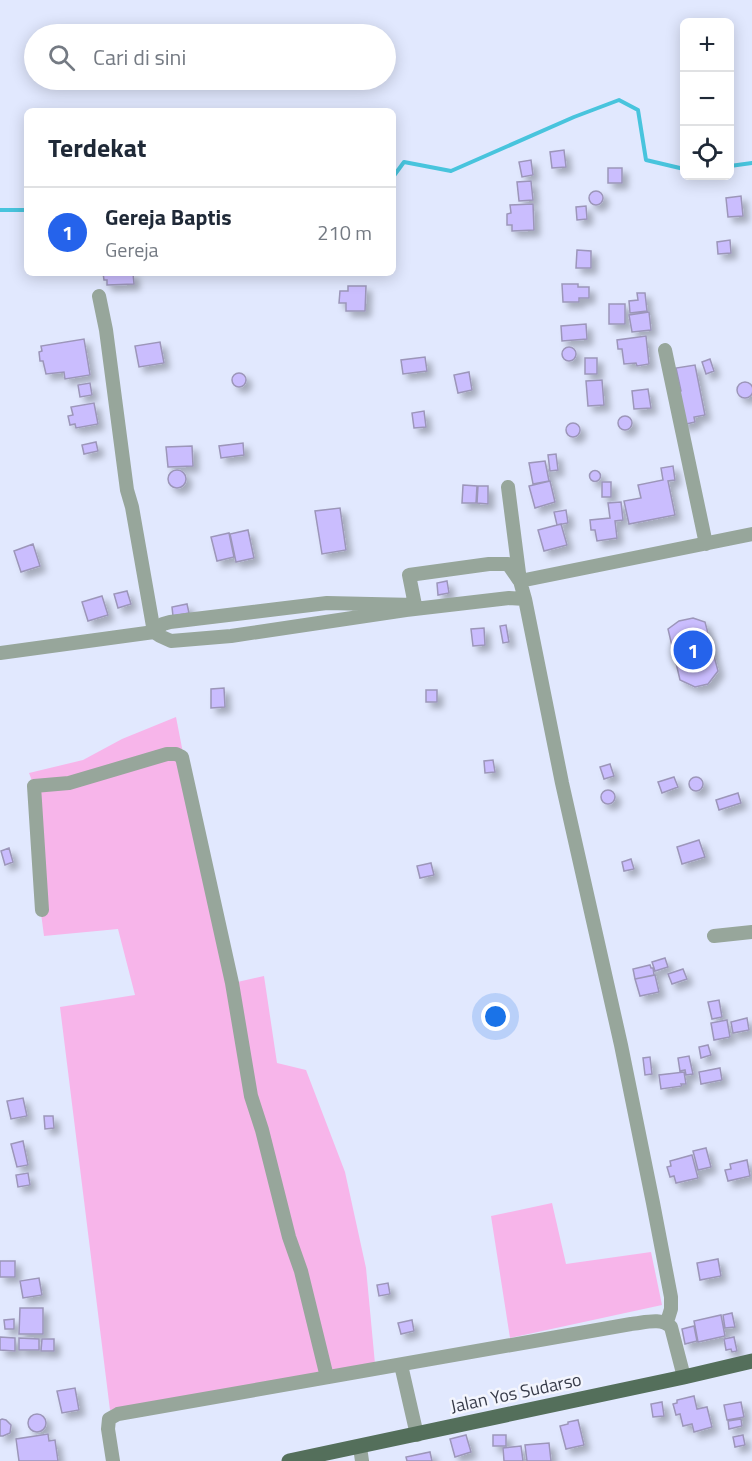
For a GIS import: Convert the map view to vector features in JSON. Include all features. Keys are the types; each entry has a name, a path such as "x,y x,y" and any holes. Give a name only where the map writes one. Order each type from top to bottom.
{"main road":[{"name":"Jalan Yos Sudarso","path":"289,1461 361,1454 417,1435 752,1361"}],"street":[{"path":"99,296 106,330 127,490 154,632 171,641 231,636 508,597 525,599"},
{"path":"665,350 706,544"},
{"path":"508,487 520,581 562,783 621,1045 671,1297 671,1309 667,1322"},
{"path":"520,581 752,534"},
{"path":"0,653 154,632 163,624 170,622 327,603 415,605 409,575 489,564 508,564 520,581"},
{"path":"42,910 34,786 69,783 167,754 182,757 232,983 251,1096 289,1237 301,1271 327,1377"},
{"path":"714,936 752,932"},
{"path":"113,1461 108,1429 109,1419 118,1414 631,1324 667,1322 671,1327 684,1377"},
{"path":"402,1365 417,1435"}],"shaded area":[{"path":"176,717 233,983 264,976 277,1063 306,1070 345,1172 366,1268 375,1364 110,1410 60,1007 135,995 118,929 44,936 34,786 29,773 83,760 122,739"},
{"path":"552,1203 566,1264 651,1252 662,1305 510,1338 491,1216"}],"building":[{"path":"564,150 566,167 552,168 550,152"},
{"path":"531,160 533,175 522,177 519,162"},
{"path":"608,168 622,168 622,183 608,183"},
{"path":"531,181 533,200 519,201 517,182"},
{"path":"593,191 599,191 603,198 599,205 593,205 589,201 589,195"},
{"path":"741,196 743,216 728,217 726,198"},
{"path":"533,204 534,230 512,231 512,225 507,225 507,214 511,213 510,205"},
{"path":"586,206 587,219 577,220 576,207"},
{"path":"730,240 731,253 718,254 717,242"},
{"path":"577,250 591,251 591,268 576,268"},
{"path":"103,276 133,276 134,284 107,285 107,280 104,280"},
{"path":"562,284 589,287 589,298 579,298 579,302 563,302"},
{"path":"348,286 366,286 365,311 346,311 346,303 339,303 340,291 348,291"},
{"path":"637,293 645,293 647,311 630,313 629,301 638,300"},
{"path":"609,304 625,304 625,324 609,324"},
{"path":"649,312 651,330 632,332 629,315"},
{"path":"586,324 587,339 562,341 561,326"},
{"path":"646,336 649,364 637,366 636,363 624,364 622,349 618,349 617,340"},
{"path":"84,339 90,375 65,379 64,372 46,374 43,361 40,361 41,346"},
{"path":"160,342 164,363 139,367 135,346"},
{"path":"566,347 572,347 576,354 572,361 566,361 562,357 562,351"},
{"path":"425,357 427,371 403,374 401,360"},
{"path":"585,358 597,358 597,374 585,374"},
{"path":"710,359 714,371 706,374 702,362"},
{"path":"695,365 705,415 694,417 695,422 682,425 675,392 681,391 676,368"},
{"path":"469,372 472,390 458,393 454,375"},
{"path":"239,373 244,375 246,380 244,385 239,387 234,385 232,380 234,375"},
{"path":"602,380 604,405 588,406 586,381"},
{"path":"745,382 751,384 753,390 751,396 745,398 739,396 737,390 739,384"},
{"path":"90,383 92,395 80,397 78,385"},
{"path":"648,389 651,408 634,409 632,391"},
{"path":"94,403 98,424 76,428 75,424 70,425 68,416 73,415 71,407"},
{"path":"424,411 426,427 414,428 412,413"},
{"path":"622,416 628,416 632,423 628,430 622,430 618,426 618,420"},
{"path":"570,423 576,423 580,430 576,437 570,437 566,433 566,427"},
{"path":"96,442 98,451 84,454 82,445"},
{"path":"243,443 244,455 221,458 219,446"},
{"path":"192,446 193,466 168,467 166,447"},
{"path":"556,454 558,470 550,471 548,455"},
{"path":"545,461 549,481 533,484 529,463"},
{"path":"673,466 675,480 668,481 675,515 629,524 624,501 641,498 638,485 663,480 661,468"},
{"path":"177,470 183,473 186,479 183,485 177,488 171,485 168,479 171,473"},
{"path":"595,470 601,476 595,482 589,476"},
{"path":"550,481 555,502 535,508 529,486"},
{"path":"602,482 611,482 611,497 602,497"},
{"path":"463,485 477,486 476,503 462,503"},
{"path":"478,486 488,486 488,504 477,503"},
{"path":"621,502 623,520 615,521 617,538 597,541 595,530 591,530 590,520 610,518 608,503"},
{"path":"340,508 346,550 322,554 315,511"},
{"path":"566,510 568,523 557,525 554,512"},
{"path":"561,524 567,545 544,551 538,530"},
{"path":"248,530 254,558 236,562 230,534"},
{"path":"229,533 234,557 217,561 211,537"},
{"path":"33,544 40,566 21,572 14,551"},
{"path":"447,581 449,593 438,595 437,583"},
{"path":"127,591 131,604 118,608 114,594"},
{"path":"102,596 108,615 88,621 82,602"},
{"path":"187,604 189,613 173,616 172,607"},
{"path":"693,618 705,622 718,671 708,684 695,687 680,680 668,629 679,621"},
{"path":"506,625 509,642 503,643 500,626"},
{"path":"484,628 485,645 473,646 471,629"},
{"path":"224,688 225,707 211,708 211,689"},
{"path":"426,690 437,690 437,702 426,702"},
{"path":"493,760 495,772 485,773 484,761"},
{"path":"610,764 614,776 604,779 600,767"},
{"path":"674,777 678,787 662,793 658,782"},
{"path":"693,777 699,777 703,784 699,791 693,791 689,787 689,781"},
{"path":"605,790 611,790 615,797 611,804 605,804 601,800 601,794"},
{"path":"738,793 741,803 719,810 716,800"},
{"path":"699,840 705,857 682,864 677,847"},
{"path":"9,848 13,862 5,865 1,851"},
{"path":"631,859 634,869 624,871 622,862"},
{"path":"431,863 434,875 420,878 417,866"},
{"path":"665,958 668,967 655,971 652,962"},
{"path":"650,965 654,975 635,979 633,969"},
{"path":"683,969 687,979 672,984 668,974"},
{"path":"655,975 659,992 640,996 635,979"},
{"path":"719,1000 722,1017 712,1019 708,1002"},
{"path":"747,1018 749,1030 733,1033 731,1022"},
{"path":"727,1020 730,1037 714,1040 711,1023"},
{"path":"708,1045 711,1055 701,1058 699,1047"},
{"path":"689,1056 693,1074 686,1075 685,1070 680,1071 678,1058"},
{"path":"650,1057 652,1074 645,1075 643,1058"},
{"path":"720,1068 722,1080 701,1084 699,1072"},
{"path":"684,1072 686,1084 661,1089 659,1075"},
{"path":"23,1098 27,1116 11,1119 7,1101"},
{"path":"44,1116 53,1116 54,1128 45,1129"},
{"path":"23,1141 28,1165 17,1167 11,1144"},
{"path":"706,1148 711,1167 698,1170 693,1151"},
{"path":"692,1155 698,1178 676,1183 674,1176 670,1177 667,1167 671,1166 670,1161"},
{"path":"747,1160 750,1176 728,1181 725,1170 731,1169 730,1164"},
{"path":"28,1173 30,1185 18,1187 16,1175"},
{"path":"718,1259 721,1276 700,1280 697,1263"},
{"path":"0,1261 15,1261 15,1277 0,1277"},
{"path":"39,1278 42,1295 23,1298 20,1281"},
{"path":"388,1283 390,1294 379,1296 377,1285"},
{"path":"20,1308 43,1308 43,1334 19,1334"},
{"path":"732,1313 735,1327 725,1328 723,1315"},
{"path":"721,1315 725,1336 698,1342 694,1321"},
{"path":"14,1319 14,1329 5,1329 4,1320"},
{"path":"412,1320 414,1331 401,1334 398,1323"},
{"path":"694,1326 697,1341 685,1344 682,1329"},
{"path":"0,1337 15,1338 15,1351 0,1350"},
{"path":"734,1337 737,1351 726,1350 724,1339"},
{"path":"19,1338 39,1339 39,1350 19,1350"},
{"path":"42,1339 54,1339 54,1351 41,1351"},
{"path":"75,1388 79,1410 62,1413 57,1391"},
{"path":"694,1396 697,1409 707,1407 712,1427 694,1432 692,1424 683,1426 680,1414 676,1415 673,1404 677,1403 677,1400"},
{"path":"662,1402 664,1416 653,1417 651,1404"},
{"path":"741,1402 744,1417 727,1420 724,1405"},
{"path":"37,1414 43,1417 46,1423 43,1429 37,1432 31,1429 28,1423 31,1417"},
{"path":"741,1419 742,1426 729,1429 728,1421"},
{"path":"0,1420 11,1425 10,1433 0,1436"},
{"path":"578,1420 584,1445 566,1449 560,1426"},
{"path":"48,1434 49,1441 55,1440 58,1461 19,1461 16,1439"},
{"path":"466,1435 471,1452 455,1457 450,1439"},
{"path":"493,1435 506,1435 506,1446 493,1446"},
{"path":"743,1435 745,1445 735,1447 733,1437"},
{"path":"549,1443 551,1461 527,1461 525,1445"},
{"path":"521,1446 523,1461 504,1461 503,1448"},
{"path":"430,1452 432,1461 407,1461 406,1457"}],"waterway":[{"path":"396,173 404,162 451,171 574,117 619,100 638,110 646,160 680,168"},
{"path":"734,165 752,163"},
{"path":"0,210 24,210"}],"place":[{"name":"Gereja Baptis","path":"693,650"}]}
